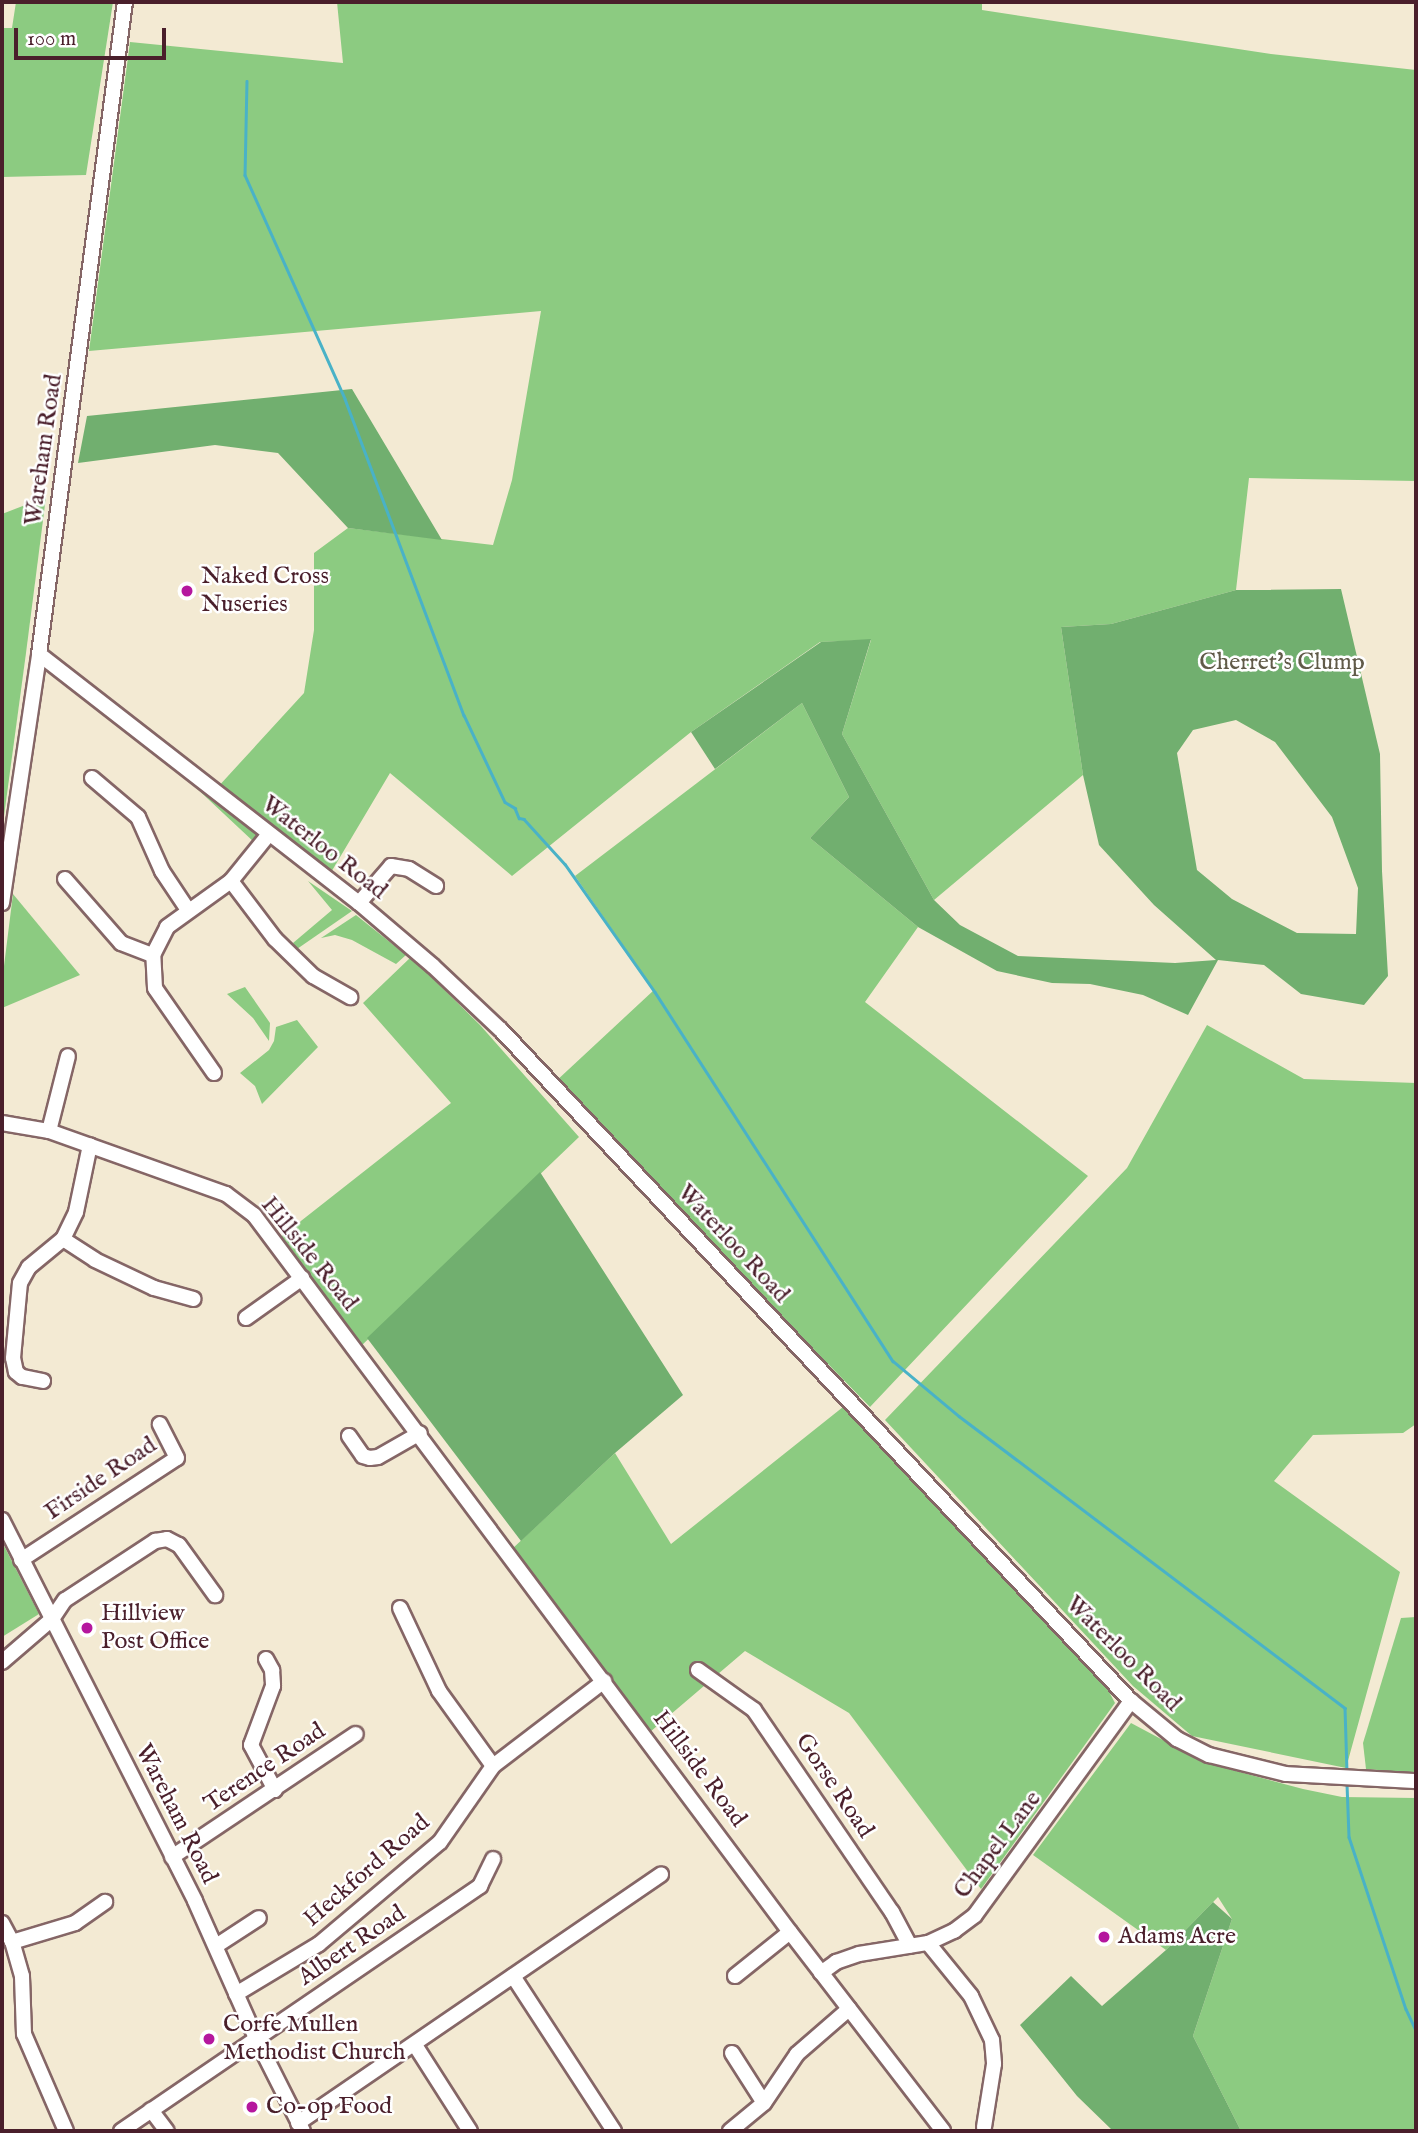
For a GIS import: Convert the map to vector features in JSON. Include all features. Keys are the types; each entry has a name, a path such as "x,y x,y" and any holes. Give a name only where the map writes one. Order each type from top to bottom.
{"street":[{"name":"Wareham Road","path":"2,903 39,654 125,2"},
{"name":"Waterloo Road","path":"39,654 359,903 433,965 500,1030 1131,1701 1177,1739 1209,1755 1286,1774 1416,1781"},
{"path":"92,778 138,817 162,871 188,910"},
{"path":"214,1073 155,988 153,955 167,927 230,881 269,834"},
{"path":"359,903 391,866 409,869 436,886"},
{"path":"65,879 121,943 132,950 153,955"},
{"path":"230,881 289,953 313,976 350,996"},
{"path":"49,1131 68,1056"},
{"name":"Hillside Road","path":"2,1123 49,1131 227,1195 254,1216 420,1433 790,1932 943,2131"},
{"path":"43,1381 22,1377 16,1372 13,1357 20,1283 29,1267 63,1239 76,1212 90,1145"},
{"path":"63,1239 95,1260 154,1288 194,1299"},
{"path":"246,1318 302,1278"},
{"name":"Firside Road","path":"20,1560 177,1458 160,1424"},
{"path":"349,1436 363,1456 370,1458 378,1457 420,1433"},
{"name":"Wareham Road","path":"2,1520 216,1945 256,2038 301,2127"},
{"path":"2,1662 52,1619 65,1600 155,1541 167,1539 179,1545 215,1595"},
{"path":"400,1608 439,1691 493,1766"},
{"path":"266,1659 272,1670 273,1686 251,1745 275,1790"},
{"name":"Gorse Road","path":"698,1670 754,1710 892,1912 910,1946"},
{"name":"Heckford Road","path":"236,1994 319,1944 440,1842 493,1766 604,1681"},
{"name":"Chapel Lane","path":"821,1973 836,1962 859,1954 928,1943 954,1931 975,1915 1004,1880 1131,1701"},
{"name":"Terence Road","path":"172,1857 353,1740"},
{"name":"Albert Road","path":"121,2131 480,1886 493,1859"},
{"path":"301,2127 661,1874"},
{"path":"12,1942 75,1923 105,1902"},
{"path":"216,1945 259,1918"},
{"path":"2,1923 12,1942 22,1976 24,2034 66,2131"},
{"path":"735,1976 790,1932"},
{"path":"928,1943 971,1996 992,2040 994,2064 984,2127"},
{"path":"513,1976 614,2131"},
{"path":"730,2131 764,2103 797,2054 849,2009"},
{"path":"415,2045 470,2131"},
{"path":"732,2053 764,2103"},
{"path":"151,2110 167,2131"}],"green space":[{"path":"16,2 113,2 86,175 2,177 2,28 12,28"},
{"path":"337,2 982,2 982,10 1271,54 1416,70 1416,481 1249,478 1236,590 1111,624 1061,627 1083,775 934,900 842,734 871,640 820,642 691,732 512,876 390,773 330,874 217,788 304,693 314,630 314,553 348,528 493,545 512,480 541,311 89,351 130,42 343,63"},
{"path":"352,389 442,540 348,528 278,453 215,445 78,463 87,416"},
{"path":"46,497 26,653 2,831 2,514"},
{"name":"Cherret's Clump","path":"1341,589 1380,754 1382,871 1388,976 1364,1005 1301,994 1264,965 1218,960 1188,1015 1143,995 1090,984 1052,983 997,971 918,927 810,838 849,797 802,703 715,769 691,732 821,642 871,639 842,734 934,900 960,925 1018,956 1175,963 1216,960 1154,905 1099,845 1083,775 1061,627 1111,624 1236,590","holes":["1236,720 1275,742 1332,817 1358,888 1356,934 1297,933 1232,899 1197,870 1177,753 1193,730"]},
{"path":"802,703 849,797 810,838 918,927 865,1002 1088,1176 870,1407 554,1083 654,990 575,876"},
{"path":"149,747 257,832 255,843 192,784 147,749"},
{"path":"308,881 352,911 297,949 293,943 332,910"},
{"path":"13,894 80,975 2,1008 2,982"},
{"path":"356,915 406,955 396,964 352,940 335,935 321,938"},
{"path":"411,957 480,1025 579,1137 360,1347 278,1239 451,1103 363,1003"},
{"path":"245,987 270,1023 269,1041 253,1018 227,994"},
{"path":"297,1020 318,1047 262,1104 255,1086 240,1073 269,1050 274,1041 276,1027"},
{"path":"1207,1025 1304,1079 1416,1083 1416,1424 1403,1433 1313,1435 1274,1481 1400,1572 1346,1768 1192,1736 1133,1686 885,1420 1127,1168"},
{"path":"540,1172 683,1395 615,1453 521,1541 367,1338"},
{"path":"843,1407 894,1457 1105,1684 1115,1703 981,1889 849,1713 745,1651 650,1732 512,1549 615,1453 671,1544"},
{"path":"2,1542 39,1614 2,1637"},
{"path":"1416,1617 1416,1773 1366,1769 1363,1743 1401,1618"},
{"path":"1131,1723 1206,1763 1303,1789 1342,1797 1416,1798 1416,2131 1241,2131 1193,2036 1232,1919 1218,1897 1166,1950 1033,1855"},
{"path":"1213,1902 1232,1919 1193,2036 1241,2131 1113,2131 1077,2096 1020,2025 1071,1976 1102,2006 1166,1950"}],"waterway":[{"path":"247,81 245,175 345,399 464,715 505,802 515,808 519,818 524,819 565,864 655,992 893,1361 959,1416 1345,1708 1347,1772"},
{"path":"1347,1784 1349,1837 1406,2009 1416,2030"}],"place":[{"name":"Naked Cross Nuseries","path":"187,591"},
{"name":"Hillview Post Office","path":"87,1628"},
{"name":"Adams Acre","path":"1104,1937"},
{"name":"Corfe Mullen Methodist Church","path":"209,2039"},
{"name":"Co-op Food","path":"252,2107"}]}
